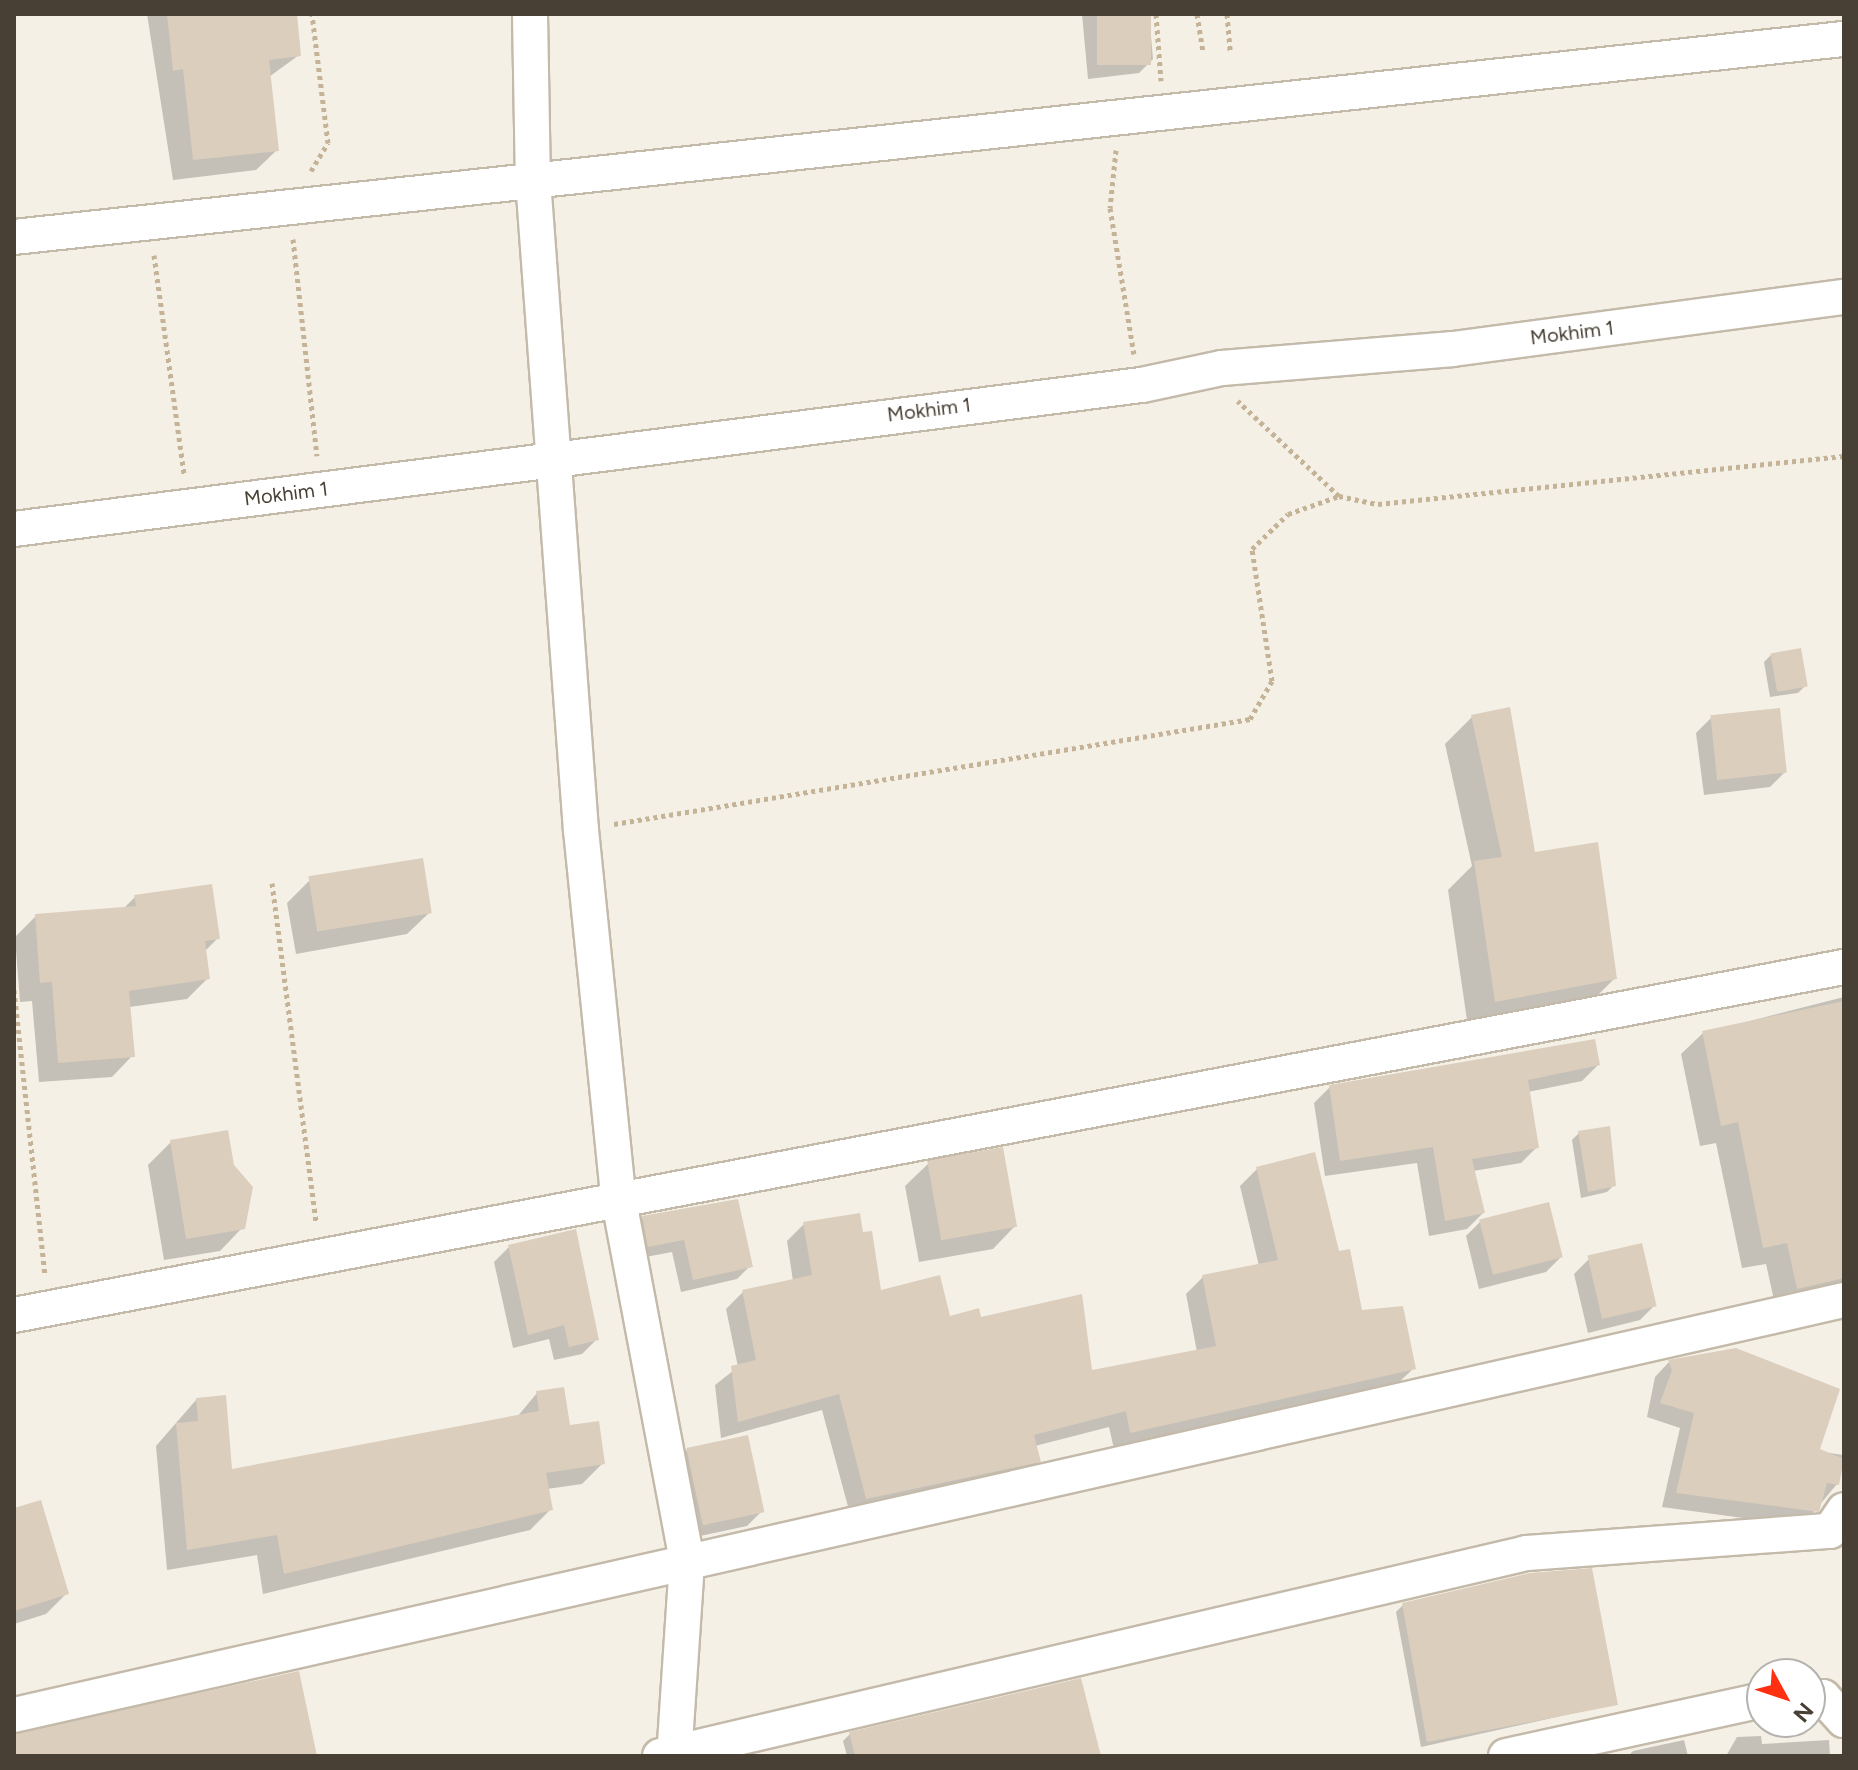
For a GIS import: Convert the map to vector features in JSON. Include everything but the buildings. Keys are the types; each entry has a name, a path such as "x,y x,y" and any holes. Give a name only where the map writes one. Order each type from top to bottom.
{"street":[{"path":"530,14 533,180 581,830 619,1201 687,1562 669,1755 1527,1553 1830,1531 1844,1510"},
{"path":"14,237 1844,39"},
{"name":"Mokhim 1","path":"14,529 1142,385 1222,368 1453,349 1844,297"},
{"path":"14,1315 1844,967"},
{"path":"14,1715 1844,1300"},
{"path":"1826,1700 1844,1720"},
{"path":"1506,1756 1746,1704"}],"path":[{"path":"312,14 328,143 290,207 320,490"},
{"path":"1156,14 1164,114"},
{"path":"1197,14 1203,53"},
{"path":"1227,14 1230,51"},
{"path":"1119,117 1110,208 1142,385"},
{"path":"149,222 188,507"},
{"path":"1222,368 1241,406 1339,496 1378,504 1844,456"},
{"path":"581,830 1250,719 1272,681 1252,549 1288,514 1339,496"},
{"path":"272,883 321,1259"},
{"path":"14,990 49,1309"}]}
